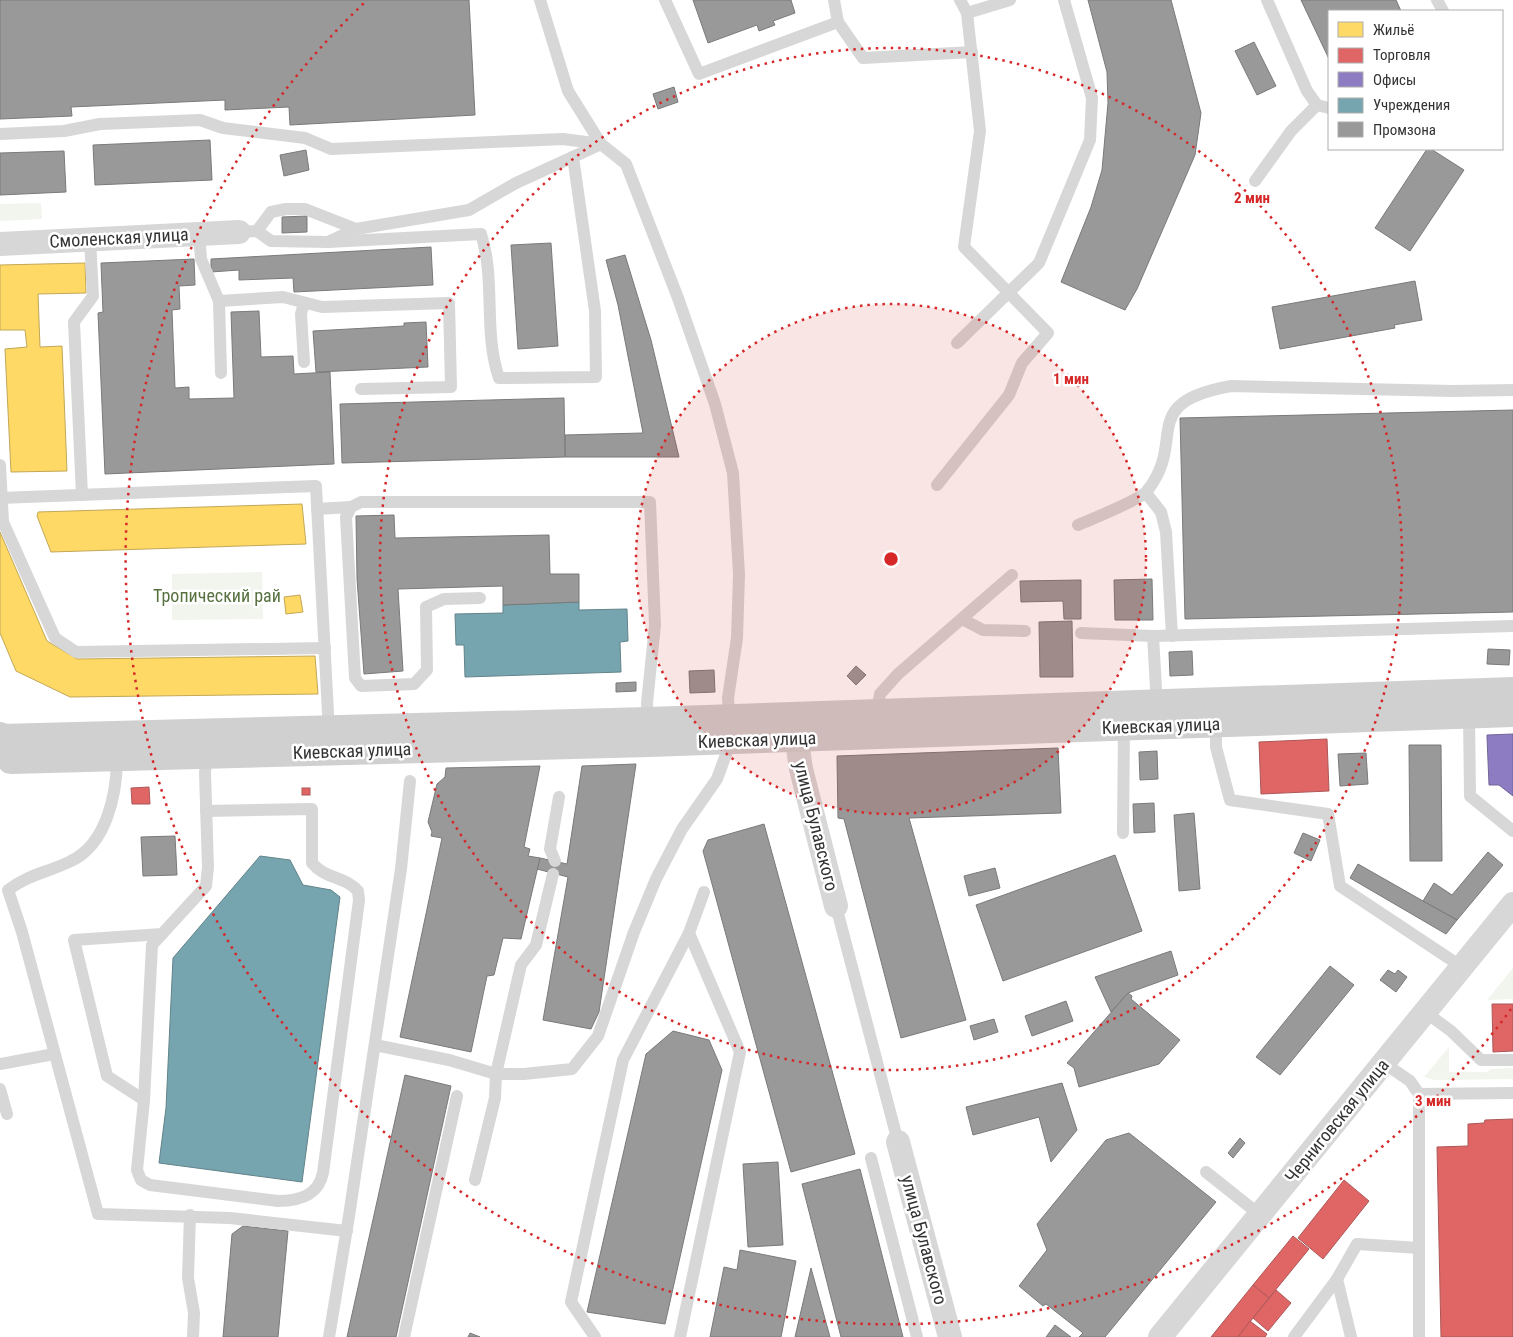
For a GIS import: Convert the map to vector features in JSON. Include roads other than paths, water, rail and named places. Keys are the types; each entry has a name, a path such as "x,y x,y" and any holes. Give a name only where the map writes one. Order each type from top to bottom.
{"main road":[{"name":"Киевская улица","path":"1470,704 1513,691"},
{"name":"Киевская улица","path":"2,746 648,732 1470,704 1513,713"},
{"name":"Киевская улица","path":"876,724 1124,727 1157,714"},
{"name":"Киевская улица","path":"2,746 117,757 207,743"}],"street":[{"name":"Смоленская улица","path":"0,244 248,231"},
{"name":"улица Булавского","path":"795,727 836,906"},
{"name":"Черниговская улица","path":"1160,1337 1513,904"},
{"name":"улица Булавского","path":"898,1142 950,1337"}],"lane":[{"path":"375,1044 449,1060 496,1074 524,1074 572,1069 598,1036 634,932 656,880 682,829 717,779 730,729 728,698 737,638 739,574 733,473 715,404 678,298 626,164 600,144 568,91 540,0"},
{"path":"665,0 699,74 838,22"},
{"path":"834,0 838,22 863,58 972,52"},
{"path":"937,486 1009,395 1022,363 1048,333 964,247 980,131 967,13 960,0"},
{"path":"967,13 1010,0"},
{"path":"957,343 1039,262 1090,140 1092,98 1064,0"},
{"path":"1255,181 1291,131 1323,107 1308,91 1267,0"},
{"path":"0,134 64,131 100,124 200,120 223,128 305,138 330,149 563,139 600,144"},
{"path":"328,242 356,229 469,210 516,183 600,144"},
{"path":"356,229 305,209 286,209 271,212 248,231 271,242 328,242 481,234 488,255 493,361 499,378 596,377 595,311 573,157"},
{"path":"199,234 201,259 219,301 221,372"},
{"path":"82,495 74,322 92,296 90,239"},
{"path":"219,301 282,297 322,307 449,302 451,387 361,389"},
{"path":"304,303 301,314 304,362"},
{"path":"1078,526 1146,493 1160,472 1167,427 1174,410 1188,398 1207,390 1231,386 1452,391 1513,390"},
{"path":"0,465 3,522 55,638 76,652 325,648"},
{"path":"1,498 316,486 329,740"},
{"path":"1146,493 1161,512 1166,532 1172,636"},
{"path":"318,509 351,507 361,502 650,502 655,625 647,703 648,732"},
{"path":"351,507 346,517 355,678 361,686 414,684 427,670 426,607 444,599 480,598"},
{"path":"876,724 880,694 898,674 1012,575"},
{"path":"962,619 983,630 1025,631"},
{"path":"1081,633 1172,636 1513,626"},
{"path":"1153,636 1157,714"},
{"path":"1470,704 1470,796 1513,831"},
{"path":"1216,713 1216,747 1230,800 1328,814 1340,886 1443,952 1462,967"},
{"path":"1123,833 1124,727"},
{"path":"206,811 312,809 312,863 324,874 343,880 358,891 358,910 321,1183 307,1197 295,1201 150,1185 141,1180 137,1170 144,1100 152,945 206,886 208,866 204,773 207,743"},
{"path":"117,757 114,797 107,817 84,854 70,862 26,877 4,892 22,932 98,1214 190,1215 347,1231"},
{"path":"329,1337 402,869 410,781"},
{"path":"475,1180 495,1098 496,1074 521,965 536,945 554,867 550,849 559,797"},
{"path":"595,1337 571,1302 623,1060 690,933 704,892"},
{"path":"836,906 898,1142"},
{"path":"680,1337 740,1052 690,933"},
{"path":"144,1100 107,1076 74,940 162,934"},
{"path":"1425,1012 1450,1031 1481,1060 1513,1060"},
{"path":"0,1064 54,1054"},
{"path":"1384,1063 1410,1082 1419,1094 1419,1337"},
{"path":"0,1089 7,1114"},
{"path":"1419,1094 1513,1092"},
{"path":"404,1337 457,1096"},
{"path":"871,1158 917,1337"},
{"path":"1206,1172 1260,1215"},
{"path":"190,1215 188,1278 194,1313 193,1337"},
{"path":"1294,1337 1337,1279 1357,1244 1419,1248"},
{"path":"1337,1279 1351,1337"}],"park label":[{"name":"Тропический рай","path":"217,596"}]}
